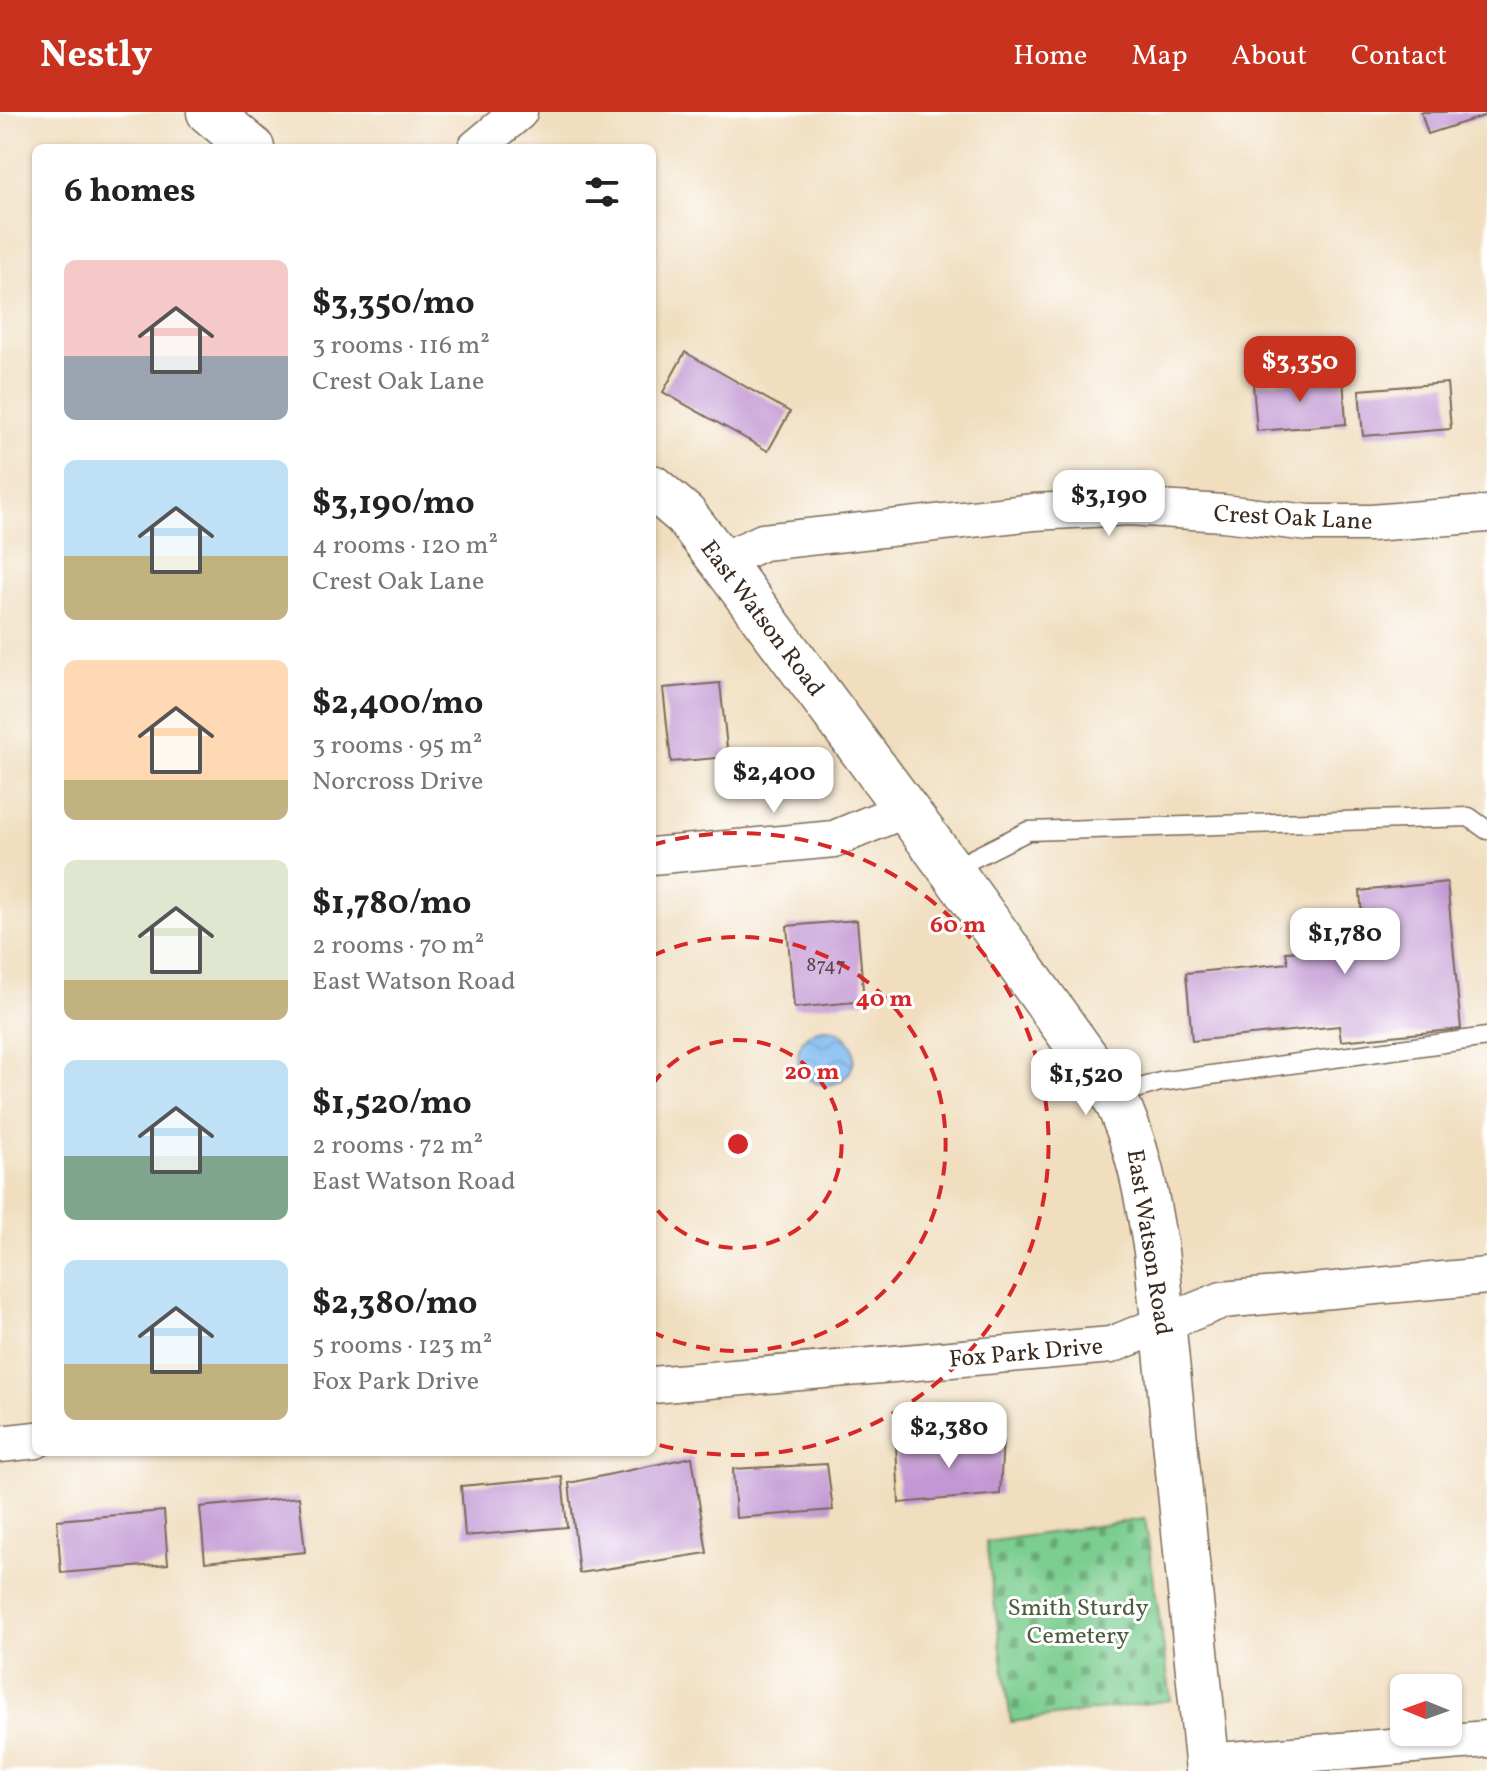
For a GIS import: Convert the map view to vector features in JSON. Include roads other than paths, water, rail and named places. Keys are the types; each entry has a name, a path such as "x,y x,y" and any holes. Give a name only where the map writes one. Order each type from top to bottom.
{"street":[{"path":"209,112 247,144"},
{"path":"481,144 519,112"},
{"name":"East Watson Road","path":"656,490 685,515 906,809 1114,1096 1129,1127 1143,1173 1165,1324 1207,1767"},
{"name":"Crest Oak Lane","path":"721,561 763,542 1034,512 1129,507 1309,523 1371,523 1487,514"},
{"path":"656,856 834,839 906,809"},
{"name":"Fox Park Drive","path":"656,1385 1111,1345 1222,1300 1487,1276"},
{"path":"0,1444 32,1440"},
{"path":"1207,1767 1487,1739"}],"lane":[{"path":"951,870 1028,831 1469,817 1487,830"},
{"path":"1114,1096 1160,1082 1487,1037"}],"water":[{"path":"826,1029 846,1037 854,1057 846,1077 826,1085 806,1077 798,1057 806,1037"}],"park label":[{"name":"Smith Sturdy Cemetery","path":"1078,1621"}]}
